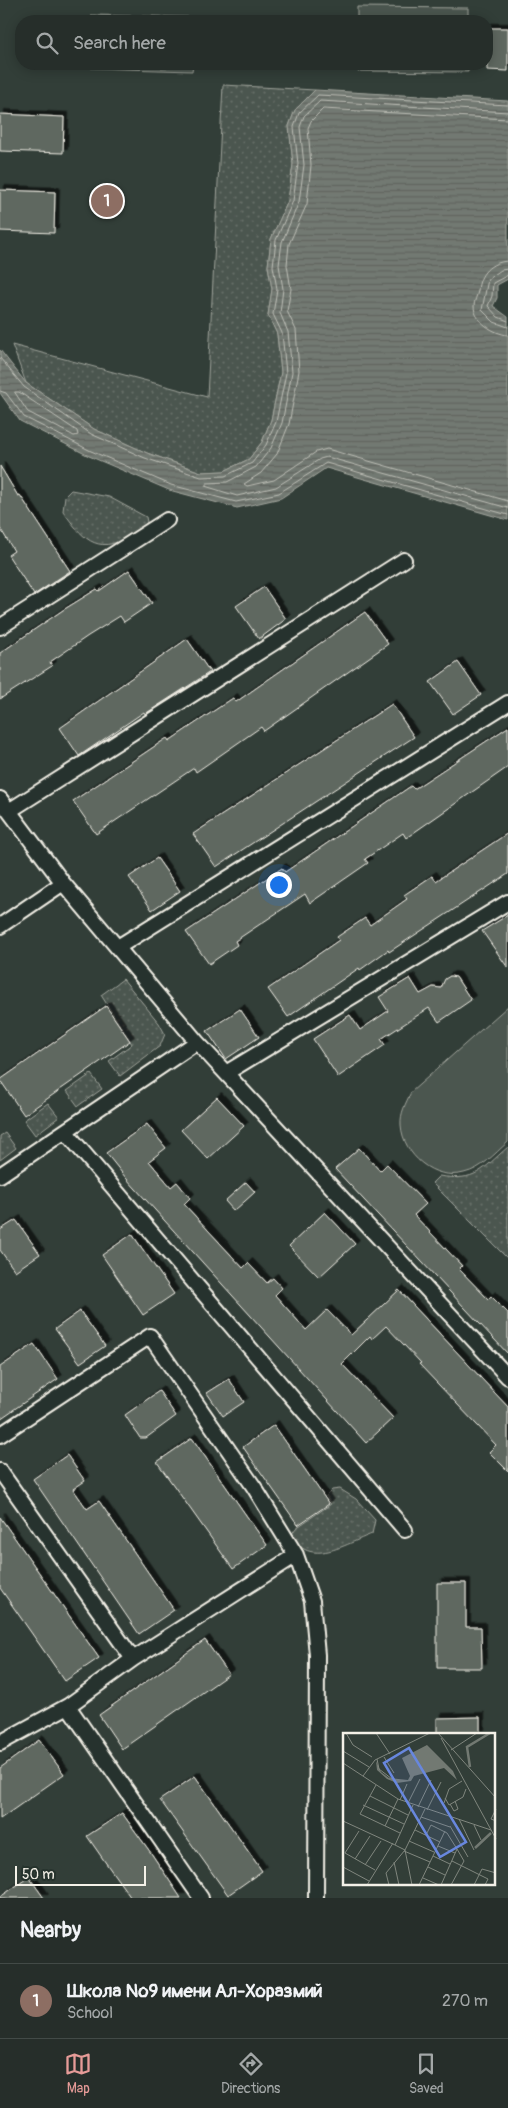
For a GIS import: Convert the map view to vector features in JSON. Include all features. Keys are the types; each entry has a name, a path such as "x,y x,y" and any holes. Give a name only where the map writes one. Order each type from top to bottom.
{"street":[{"path":"0,627 167,520"},
{"path":"9,811 404,560"},
{"path":"118,947 508,703"},
{"path":"0,800 64,883 197,1042 508,1377"},
{"path":"0,926 64,883"},
{"path":"226,1073 508,902"},
{"path":"0,1175 197,1042"},
{"path":"65,1131 405,1530"},
{"path":"0,1435 150,1336 254,1487 296,1555 312,1601 317,1655 316,1898"},
{"path":"0,1470 133,1659"},
{"path":"0,1743 68,1706 133,1659 296,1555"},
{"path":"68,1706 201,1898"}],"shaded area":[{"path":"357,7 468,8 468,15 357,15"},
{"path":"158,70 192,70 192,71"},
{"path":"468,70 468,72 357,71"},
{"path":"223,85 315,90 295,110 289,126 293,164 288,201 271,239 268,266 272,289 268,315 277,334 281,372 271,420 262,442 249,459 224,471 201,472 147,453 94,429 26,383 12,345 207,397"},
{"path":"71,490 109,497 146,517 147,522 139,530 117,542 98,544 90,541 76,528 63,511 65,496"},
{"path":"123,979 159,1023 165,1034 160,1046 120,1076 109,1061 132,1044 101,995"},
{"path":"508,1006 508,1142 488,1160 470,1171 453,1174 431,1169 414,1155 407,1146 403,1136 401,1125 402,1112 407,1100 411,1092"},
{"path":"91,1074 102,1089 78,1106 67,1091"},
{"path":"48,1103 59,1117 35,1135 24,1120"},
{"path":"5,1133 16,1148 0,1160 0,1136"},
{"path":"508,1147 508,1259 432,1183 439,1176 470,1176 484,1168"},
{"path":"340,1489 356,1499 375,1520 372,1534 328,1551 307,1551 291,1535 296,1528 331,1504 326,1496 332,1490"}],"water":[{"path":"315,90 508,101 508,279 497,285 497,298 493,306 508,317 508,520 326,468 281,498 237,508 169,490 89,456 20,421 0,393 0,350 26,383 94,429 147,453 201,472 224,471 249,459 262,442 271,420 281,372 277,334 268,315 272,289 268,266 271,239 288,201 293,164 289,126 295,110"}],"building":[{"path":"493,28 508,28 508,71 487,70 493,70"},
{"path":"0,114 64,117 63,153 0,151"},
{"path":"0,190 55,192 54,233 0,231"},
{"path":"0,466 18,496 20,495 70,571 34,595 8,555 14,551 0,528"},
{"path":"129,570 152,603 124,622 120,616 88,636 50,662 52,666 0,699 0,653 63,610 97,589 99,591"},
{"path":"264,587 286,619 259,639 236,606"},
{"path":"365,612 388,644 264,731 261,727 196,772 194,768 96,834 73,801 167,738 169,741 233,698 236,702"},
{"path":"187,639 210,672 145,714 144,712 79,756 60,728"},
{"path":"458,662 481,695 453,714 430,682"},
{"path":"392,704 414,737 216,867 193,834"},
{"path":"508,727 508,767 406,838 403,833 365,859 368,863 310,903 305,894 235,941 237,945 209,964 186,932 282,868 285,872 411,786 414,789"},
{"path":"508,833 508,874 389,952 388,950 360,970 359,968 288,1017 268,989 339,940 337,937 365,918 370,925 407,899 404,895 432,876 436,881"},
{"path":"157,858 180,891 152,910 129,877"},
{"path":"508,915 508,968 482,931"},
{"path":"450,976 456,977 471,1000 439,1022 429,1008 381,1039 385,1045 338,1077 313,1039 350,1015 360,1030 388,1011 379,997 410,978 420,994 433,987 441,988 445,979"},
{"path":"106,1006 130,1041 24,1115 0,1080"},
{"path":"240,1009 259,1037 226,1059 207,1031"},
{"path":"217,1097 244,1126 208,1159 181,1130"},
{"path":"147,1124 166,1148 149,1161 171,1187 177,1182 190,1198 184,1204 243,1268 248,1263 267,1283 273,1278 282,1288 275,1295 306,1330 327,1310 351,1335 399,1290 508,1407 508,1471 489,1452 496,1445 419,1364 421,1363 386,1326 372,1339 370,1336 342,1364 393,1418 366,1443 126,1178 106,1153"},
{"path":"359,1148 380,1171 387,1164 426,1204 414,1215 462,1266 459,1269 488,1299 491,1296 508,1313 508,1354 335,1169"},
{"path":"246,1182 255,1192 234,1211 225,1201"},
{"path":"325,1212 355,1244 319,1277 289,1246"},
{"path":"16,1220 40,1254 15,1271 0,1250 0,1230"},
{"path":"132,1234 174,1294 143,1315 102,1255"},
{"path":"80,1311 105,1346 80,1363 55,1329"},
{"path":"34,1344 58,1379 0,1419 0,1367"},
{"path":"229,1379 244,1402 223,1416 207,1393"},
{"path":"159,1391 176,1416 146,1438 140,1438 125,1415"},
{"path":"274,1425 329,1504 298,1525 243,1447"},
{"path":"192,1438 267,1545 233,1569 157,1462"},
{"path":"67,1455 85,1481 73,1489 87,1509 99,1501 174,1610 139,1634 33,1479"},
{"path":"0,1517 99,1658 65,1681 0,1588"},
{"path":"437,1583 466,1583 466,1627 481,1627 482,1668 437,1668"},
{"path":"205,1640 229,1674 122,1749 99,1715"},
{"path":"480,1717 480,1733 437,1733 437,1718"},
{"path":"39,1740 64,1774 0,1819 0,1768"},
{"path":"195,1776 262,1871 228,1895 160,1800"},
{"path":"122,1813 181,1898 131,1898 87,1836"},
{"path":"29,1877 44,1898 0,1898 0,1897"}],"place":[{"name":"Школа №9 имени Ал-Хоразмий","path":"107,201"}]}
